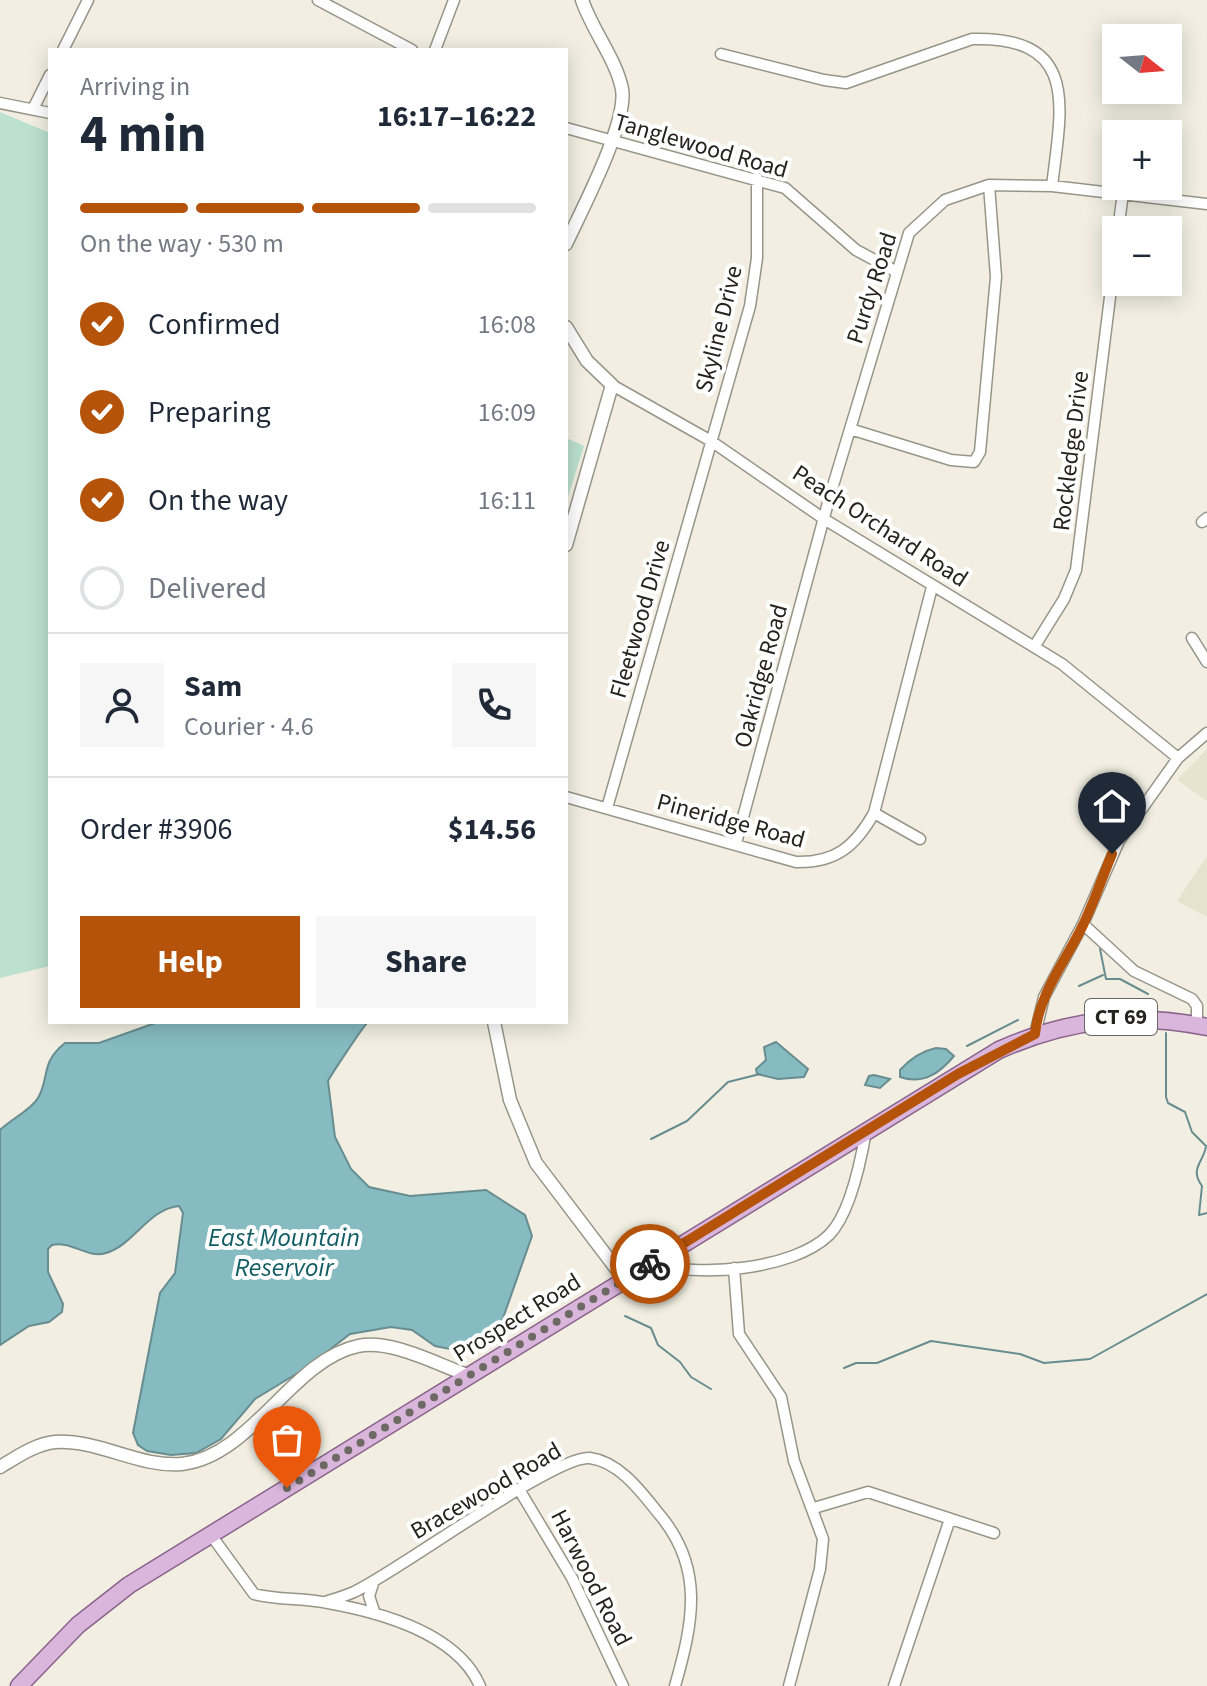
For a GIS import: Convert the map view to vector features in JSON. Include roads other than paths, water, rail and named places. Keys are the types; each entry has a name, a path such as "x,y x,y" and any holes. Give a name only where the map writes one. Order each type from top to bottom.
{"main road":[{"name":"Prospect Road","path":"19,1686 99,1607 624,1279 999,1050 1035,1034 1112,1018 1162,1019 1202,1026"}],"street":[{"path":"64,48 88,0"},
{"path":"318,0 408,48"},
{"path":"436,48 454,0"},
{"path":"568,239 621,111 622,89 582,0"},
{"path":"721,54 846,83 972,39 994,39 1020,45 1044,60 1055,75 1060,92 1052,186"},
{"path":"33,109 48,79"},
{"path":"0,103 48,113"},
{"name":"Tanglewood Road","path":"568,128 757,178 794,194 856,250 895,271"},
{"name":"Skyline Drive","path":"711,441 755,284 757,178"},
{"path":"850,429 966,464 974,462 980,452 996,277 989,185"},
{"name":"Purdy Road","path":"824,519 895,271 909,233 925,215 955,195 989,185 1102,191"},
{"name":"Purdy Road","path":"1176,200 1207,204"},
{"name":"Rockledge Drive","path":"1034,647 1064,599 1076,570 1110,296"},
{"name":"Peach Orchard Road","path":"568,330 587,361 612,385 711,441 824,519 1034,647 1088,683 1178,758"},
{"path":"568,538 612,385"},
{"name":"Fleetwood Drive","path":"607,808 711,441"},
{"name":"Oakridge Road","path":"736,843 824,519"},
{"name":"Pineridge Road","path":"568,798 796,862 827,860 852,846 874,813 932,587"},
{"path":"1192,638 1207,662"},
{"path":"1035,1034 1037,1015 1044,997 1083,924 1119,841 1178,758 1207,733"},
{"path":"874,813 920,839"},
{"path":"1083,924 1146,979 1192,999 1202,1026"},
{"path":"494,1024 510,1100 536,1163 624,1279"},
{"path":"651,1263 678,1270 734,1268 797,1254 829,1235 852,1188 866,1131"},
{"path":"734,1268 739,1334 779,1393 794,1461 822,1533 823,1553 789,1686"},
{"path":"0,1467 33,1448 56,1442 183,1464 218,1452 333,1354 361,1345 386,1347 470,1376"},
{"name":"Bracewood Road","path":"325,1602 374,1581 553,1468 588,1458 617,1470 668,1525 684,1548 693,1589 675,1686"},
{"name":"Harwood Road","path":"520,1491 572,1578 623,1686"},
{"path":"814,1508 868,1492 994,1533"},
{"path":"894,1686 950,1519"},
{"path":"211,1535 254,1594 325,1602 375,1614 440,1642 459,1656 480,1686"},
{"path":"374,1581 369,1596 375,1614"}],"water":[{"name":"East Mountain Reservoir","path":"152,1024 366,1024 328,1081 335,1137 351,1169 369,1187 410,1196 486,1190 525,1215 532,1236 502,1321 471,1344 455,1350 435,1346 412,1330 391,1327 350,1334 306,1368 255,1399 221,1439 196,1453 171,1455 147,1451 138,1445 133,1433 160,1293 175,1273 183,1213 179,1206 158,1213 125,1243 106,1253 92,1254 66,1245 52,1245 48,1249 48,1272 63,1304 62,1312 49,1322 29,1326 0,1345 0,1130 38,1098 57,1050 65,1043 99,1043"},
{"path":"776,1042 808,1069 804,1077 778,1079 757,1074 756,1069 766,1060 764,1047"},
{"path":"936,1048 946,1049 954,1056 943,1068 924,1078 900,1077 900,1070 908,1062"},
{"path":"869,1076 890,1079 880,1088 865,1085"}],"waterway":[{"path":"1100,949 1106,979 1120,979 1148,994"},
{"path":"1079,986 1103,975"},
{"path":"967,1046 1018,1020"},
{"path":"1166,1033 1166,1097 1168,1103 1185,1112 1192,1132 1206,1146 1197,1174 1202,1186 1199,1215 1207,1213"},
{"path":"651,1139 687,1121 728,1082 760,1074"},
{"path":"844,1368 856,1363 877,1363 931,1341 1020,1354 1044,1363 1090,1359 1207,1294"},
{"path":"625,1316 651,1328 658,1345 680,1362 691,1377 711,1389"}]}
